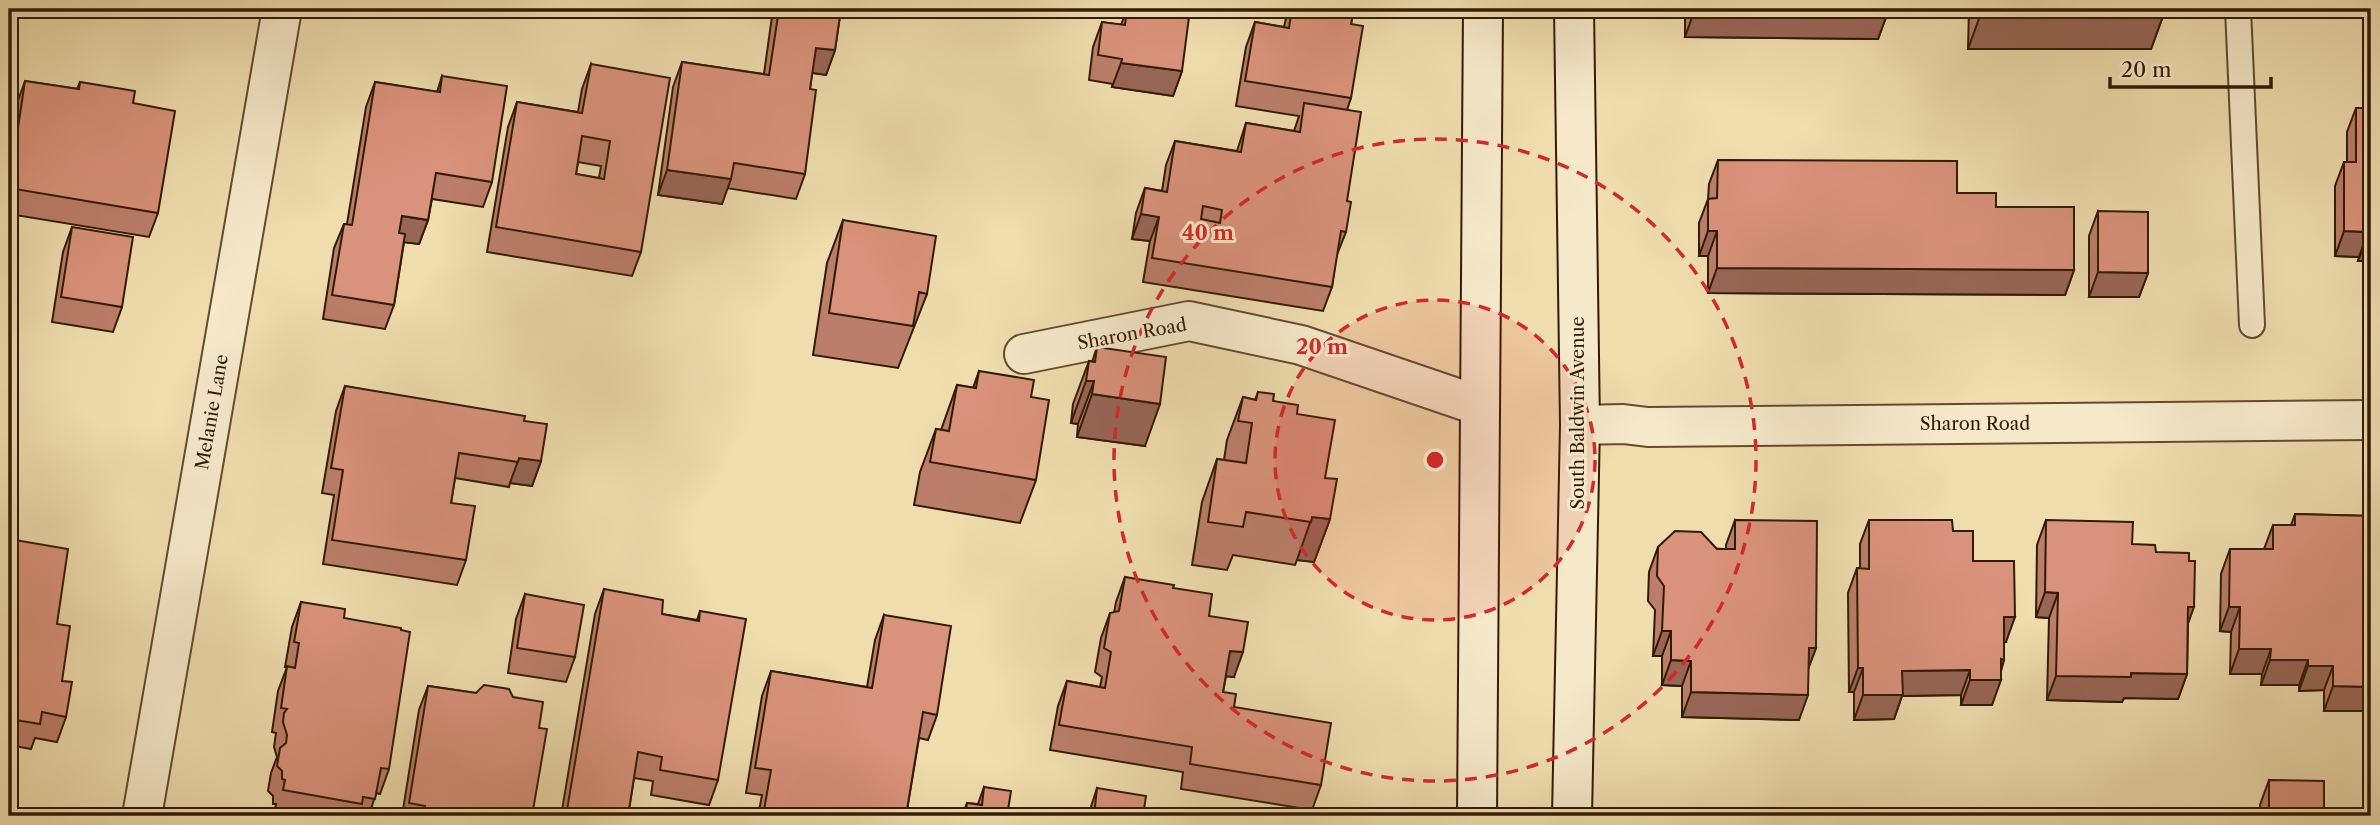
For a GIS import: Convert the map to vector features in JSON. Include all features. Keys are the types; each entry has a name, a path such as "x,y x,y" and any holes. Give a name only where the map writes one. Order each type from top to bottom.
{"street":[{"name":"Melanie Lane","path":"142,816 282,9"},
{"path":"1477,816 1483,9"},
{"name":"South Baldwin Avenue","path":"1572,816 1580,425 1574,9"},
{"name":"Sharon Road","path":"1024,355 1189,321 1301,345 1480,406"},
{"name":"Sharon Road","path":"1580,425 1623,424 1648,427 2371,421"}],"lane":[{"path":"2238,9 2252,326"}],"building":[{"path":"779,9 841,9 835,50 816,48 810,89 816,90 805,174 734,163 731,179 667,170 682,62 769,75"},
{"path":"1127,9 1189,17 1182,71 1121,63 1122,59 1098,55 1102,22 1125,25"},
{"path":"1292,9 1354,9 1351,24 1363,26 1351,98 1245,81 1255,22 1289,28"},
{"path":"1980,9 2163,9 2163,16 1980,16"},
{"path":"591,64 670,78 641,252 496,227 517,102 582,113","holes":["582,136 610,141 604,179 576,174"]},
{"path":"442,76 507,86 492,182 436,173 428,220 402,216 399,233 405,234 394,305 332,295 344,224 352,225 375,82 440,92"},
{"path":"25,81 79,89 80,82 135,91 133,103 175,111 158,213 9,188"},
{"path":"1304,103 1361,112 1347,201 1351,202 1346,232 1341,231 1332,287 1152,258 1159,217 1141,214 1145,188 1167,192 1175,141 1241,152 1246,123 1300,132","holes":["1203,206 1222,210 1220,223 1201,219"]},
{"path":"2356,108 2371,108 2371,236 2368,236 2368,232 2344,231 2344,162 2356,162"},
{"path":"1718,160 1957,161 1957,193 1996,193 1996,207 2074,207 2074,270 1717,268 1717,231 1708,231 1708,199 1717,198"},
{"path":"2098,211 2148,212 2148,273 2098,272"},
{"path":"843,220 936,236 927,294 919,292 913,326 829,313"},
{"path":"72,227 133,237 122,307 61,297"},
{"path":"1097,347 1166,357 1160,404 1092,394 1094,381 1086,381 1089,361 1095,362"},
{"path":"979,371 1034,380 1031,397 1049,400 1036,480 930,462 936,429 949,431 957,385 976,388"},
{"path":"345,386 525,416 524,421 547,424 541,461 519,458 518,462 459,453 451,503 475,506 466,560 332,540 343,470 331,468"},
{"path":"1258,392 1274,394 1273,401 1298,405 1297,414 1335,420 1325,478 1337,479 1330,519 1312,517 1311,522 1246,512 1243,527 1208,522 1217,459 1246,463 1252,423 1238,421 1243,397 1256,400"},
{"path":"2295,514 2371,516 2371,687 2333,686 2333,666 2308,666 2308,660 2270,660 2271,649 2239,649 2240,607 2229,607 2230,549 2273,549 2273,525 2295,525"},
{"path":"1735,520 1817,521 1816,648 1809,648 1808,695 1691,692 1691,661 1671,660 1671,631 1662,631 1664,586 1657,576 1658,547 1675,531 1701,532 1717,549 1735,549"},
{"path":"1869,520 1952,520 1953,531 1973,531 1973,561 2014,561 2015,617 2004,617 2001,680 1970,680 1970,670 1902,671 1903,695 1863,695 1863,668 1858,668 1857,568 1869,569"},
{"path":"2046,520 2133,522 2132,544 2155,545 2156,552 2189,553 2189,561 2195,561 2194,607 2188,607 2187,674 2131,673 2131,677 2056,676 2058,593 2045,592"},
{"path":"9,539 68,549 57,624 70,626 62,681 72,682 66,717 42,712 40,724 9,719"},
{"path":"1125,577 1212,594 1209,616 1248,622 1243,652 1230,651 1223,692 1236,694 1234,707 1331,723 1321,785 1190,764 1192,747 1059,725 1067,681 1105,688 1111,652 1104,648 1110,613 1119,611"},
{"path":"604,589 663,600 662,614 699,621 700,611 746,619 718,780 660,770 662,757 638,752 628,816 566,816"},
{"path":"525,594 584,605 575,657 517,648"},
{"path":"301,602 345,609 344,618 410,632 389,769 381,768 375,799 363,797 362,804 283,790 285,780 282,779 282,771 277,766 280,748 286,743 287,735 283,722 287,709 281,708 287,666 295,668 299,643 294,642"},
{"path":"884,615 951,626 937,715 923,712 906,816 763,816 771,770 755,768 771,671 872,688"},
{"path":"484,685 509,689 513,697 543,702 539,728 547,729 532,816 451,816 452,813 424,809 425,806 409,803 428,686 476,693"},
{"path":"2269,780 2324,781 2324,816 2269,816"},
{"path":"984,787 1011,791 1008,810 1046,816 965,816 967,803 982,805"},
{"path":"1097,788 1146,796 1143,816 1094,816"},
{"path":"1690,812 1752,812 1752,816 1690,816"}]}
